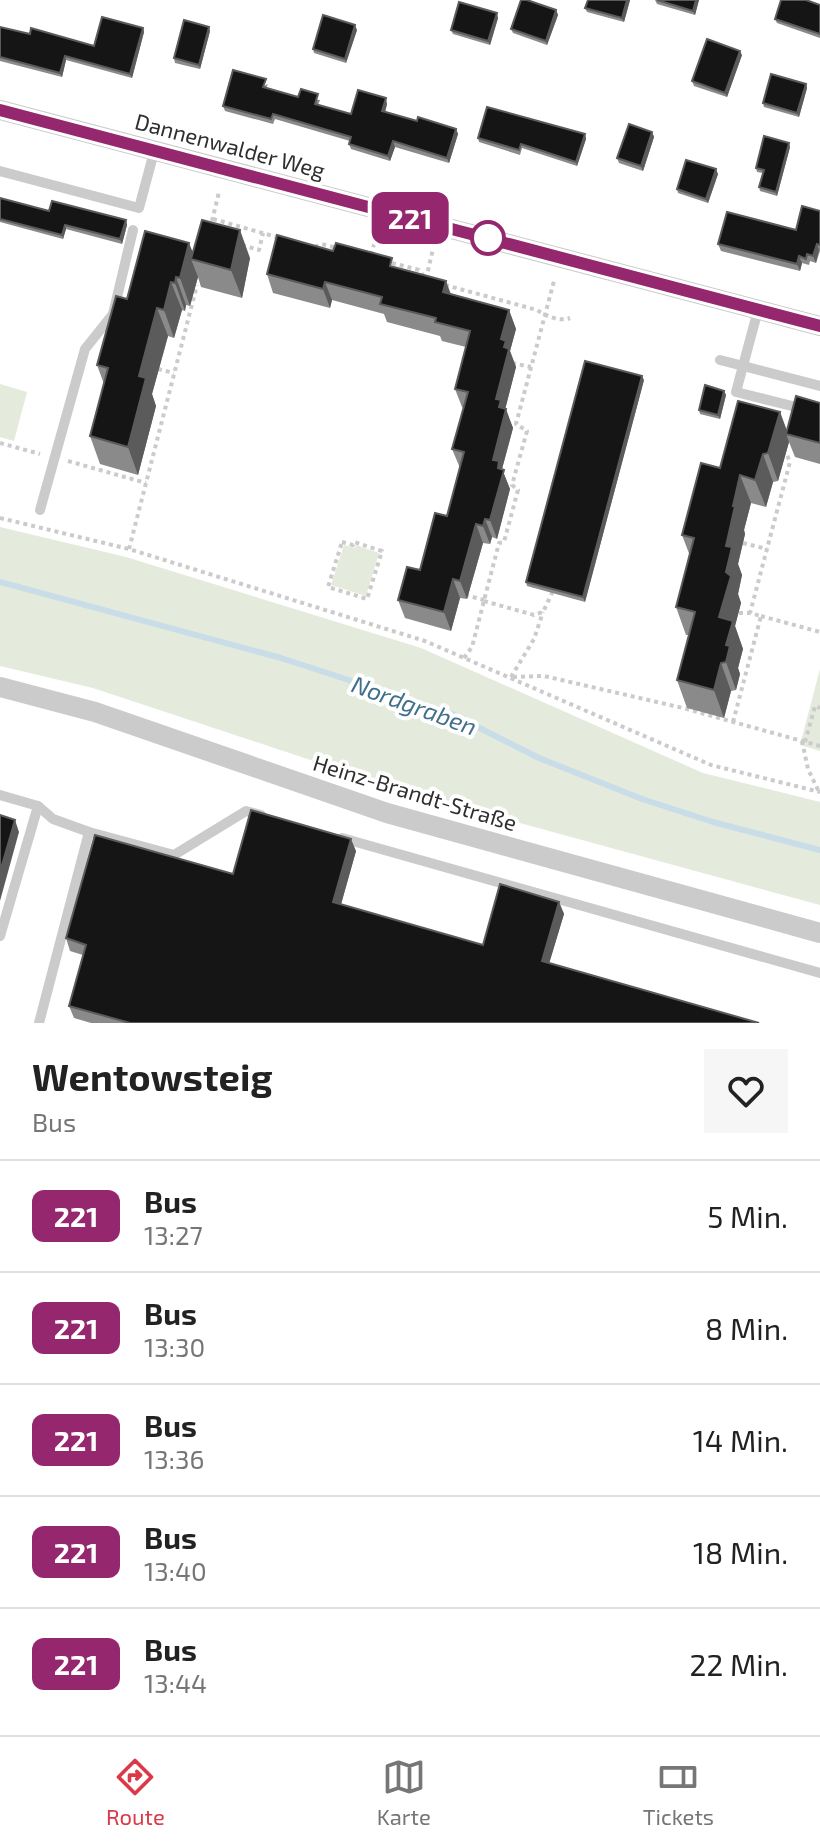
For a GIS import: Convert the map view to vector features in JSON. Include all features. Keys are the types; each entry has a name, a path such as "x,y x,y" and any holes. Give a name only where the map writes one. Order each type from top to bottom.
{"street":[{"name":"Dannenwalder Weg","path":"0,110 820,326"},
{"name":"Heinz-Brandt-Straße","path":"0,687 95,712 175,738 387,813 820,933"}],"lane":[{"path":"0,171 139,208 154,152"},
{"path":"40,510 85,349 113,314 133,230"},
{"path":"758,310 736,392 800,408"},
{"path":"720,360 820,386"},
{"path":"0,795 38,806 53,819 89,832 174,855 246,811 274,819"},
{"path":"0,936 38,806"},
{"path":"39,1023 89,832"},
{"path":"329,835 820,973"}],"path":[{"path":"211,227 219,192"},
{"path":"213,219 289,240"},
{"path":"235,243 248,250 259,250 263,233"},
{"path":"371,257 377,234"},
{"path":"302,244 314,248 321,244 346,251"},
{"path":"426,279 433,249"},
{"path":"358,254 419,270 426,279 537,310 545,315 564,320 570,318"},
{"path":"516,424 554,281"},
{"path":"129,549 189,303 197,285"},
{"path":"510,362 531,367"},
{"path":"158,369 174,373"},
{"path":"507,422 527,431 512,485"},
{"path":"0,443 146,483"},
{"path":"750,613 782,478 790,462 787,455"},
{"path":"491,541 504,542 518,490 505,483"},
{"path":"0,518 129,549 425,641 711,765 819,792"},
{"path":"342,542 353,545 354,542 382,551 367,599 328,587 342,542"},
{"path":"464,658 472,647 499,543"},
{"path":"743,543 767,549"},
{"path":"511,677 534,639 550,592 556,589"},
{"path":"465,595 534,615 543,612"},
{"path":"739,613 750,613 820,632"},
{"path":"733,722 761,616"},
{"path":"511,677 544,676 820,746"},
{"path":"819,792 808,769 804,742 815,706 820,708"}],"shaded area":[{"path":"0,384 27,392 14,441 0,437"},
{"path":"0,527 126,557 421,648 703,773 820,802 820,905 410,793 93,688 0,666"},
{"path":"344,545 355,548 356,545 379,553 366,596 331,585"},
{"path":"820,669 820,751 800,745"}],"building":[{"path":"521,0 556,10 546,41 511,29"},
{"path":"588,0 627,0 622,18 585,8"},
{"path":"657,0 696,0 693,11"},
{"path":"781,0 806,0 820,5 820,34 775,19"},
{"path":"459,2 497,13 488,41 451,30"},
{"path":"323,15 355,25 345,59 313,49"},
{"path":"102,17 143,28 130,74 65,56 60,73 0,57 0,27 30,34 31,28 94,46"},
{"path":"184,20 209,27 199,65 174,58"},
{"path":"707,39 740,51 725,93 692,81"},
{"path":"233,70 266,79 263,87 298,97 301,89 318,94 315,104 351,114 358,90 386,98 382,111 417,121 418,117 456,129 447,158 393,141 388,156 349,144 351,137 273,114 271,119 223,106"},
{"path":"771,74 806,84 797,113 763,103"},
{"path":"487,107 585,134 576,162 521,144 519,150 478,138"},
{"path":"629,124 652,132 641,166 617,158"},
{"path":"764,136 789,143 776,192 759,187 764,170 756,168"},
{"path":"686,160 716,169 706,199 677,189"},
{"path":"0,198 49,211 52,201 126,220 120,239 65,225 62,235 0,219"},
{"path":"802,206 820,211 820,245 817,244 813,256 807,254 806,259 799,256 797,264 718,244 727,212 796,230"},
{"path":"202,220 240,230 231,270 191,259"},
{"path":"145,231 189,243 180,278 176,277 175,283 171,282 164,310 157,308 139,376 146,378 128,447 90,436 108,368 97,365 116,296 127,299"},
{"path":"277,235 333,251 336,243 392,258 390,266 446,281 443,292 509,310 501,339 506,341 504,347 509,349 496,399 501,400 499,407 506,409 493,460 499,461 498,468 504,470 490,520 485,519 483,526 476,524 460,581 453,579 444,612 398,600 407,567 420,570 435,513 447,516 464,452 452,449 468,392 455,389 470,331 435,322 436,318 380,304 382,297 325,282 323,289 267,274"},
{"path":"585,361 642,376 583,597 526,582"},
{"path":"705,385 724,391 718,415 699,410"},
{"path":"796,396 820,403 820,443 786,434"},
{"path":"738,401 780,412 768,453 763,454 755,480 740,475 726,546 732,547 726,572 731,576 719,617 733,621 726,645 730,646 726,662 721,663 714,690 677,680 695,612 676,607 694,538 682,535 701,463 720,468"},
{"path":"251,810 351,839 333,902 483,945 500,884 559,902 542,961 759,1023 130,1023 69,1006 86,945 66,938 95,835 233,874"},
{"path":"0,815 15,820 0,872"}],"waterway":[{"name":"Nordgraben","path":"0,582 281,658 398,696 452,714 539,758 642,799 713,822 820,850"}],"bus line":[{"name":"221","path":"0,110 820,326"}]}
